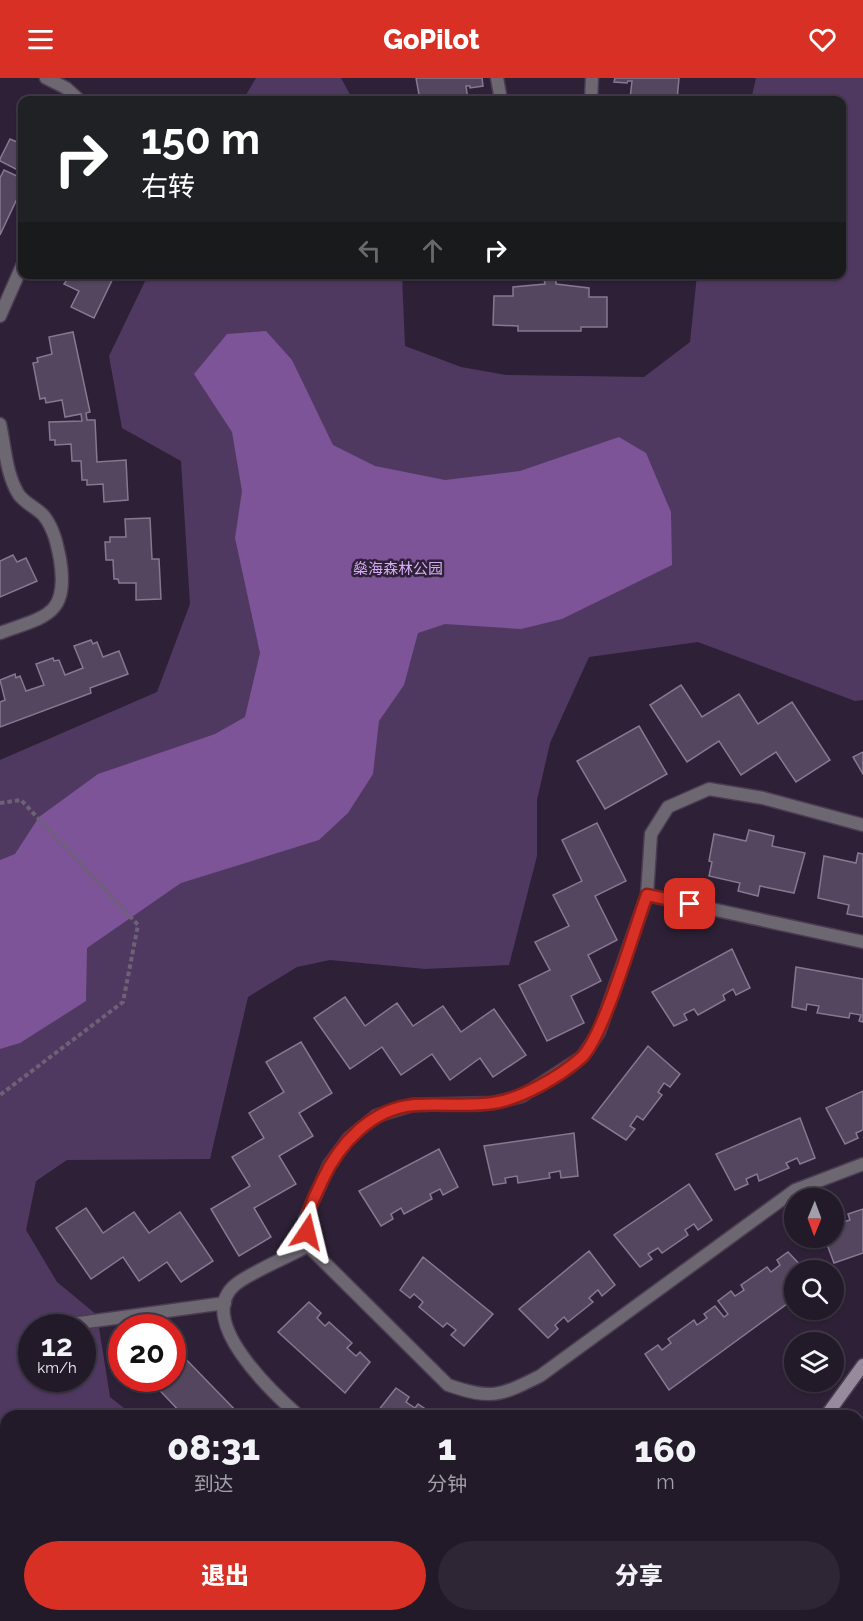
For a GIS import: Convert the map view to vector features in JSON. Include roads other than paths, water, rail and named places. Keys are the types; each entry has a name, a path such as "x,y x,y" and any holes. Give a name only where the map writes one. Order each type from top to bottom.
{"street":[{"path":"830,1410 863,1365"}],"lane":[{"path":"46,78 66,88 75,96"},
{"path":"497,78 500,96"},
{"path":"591,96 592,78"},
{"path":"0,316 18,275"},
{"path":"0,424 12,480 20,496 43,515 56,538 63,580 63,591 51,610 40,618 0,633"},
{"path":"863,825 763,798 709,789 668,807 651,834 647,895 599,1032 582,1057 522,1096 493,1103 412,1105 376,1116 349,1138 329,1165 306,1219 308,1246 448,1385 479,1396 506,1393 540,1376 759,1214 795,1190 863,1164"},
{"path":"647,895 863,942"},
{"path":"292,1410 278,1397 234,1345 225,1323 225,1303 234,1286 308,1246"},
{"path":"96,1321 225,1303"}],"park label":[{"name":"燊海森林公园","path":"398,569"}]}
